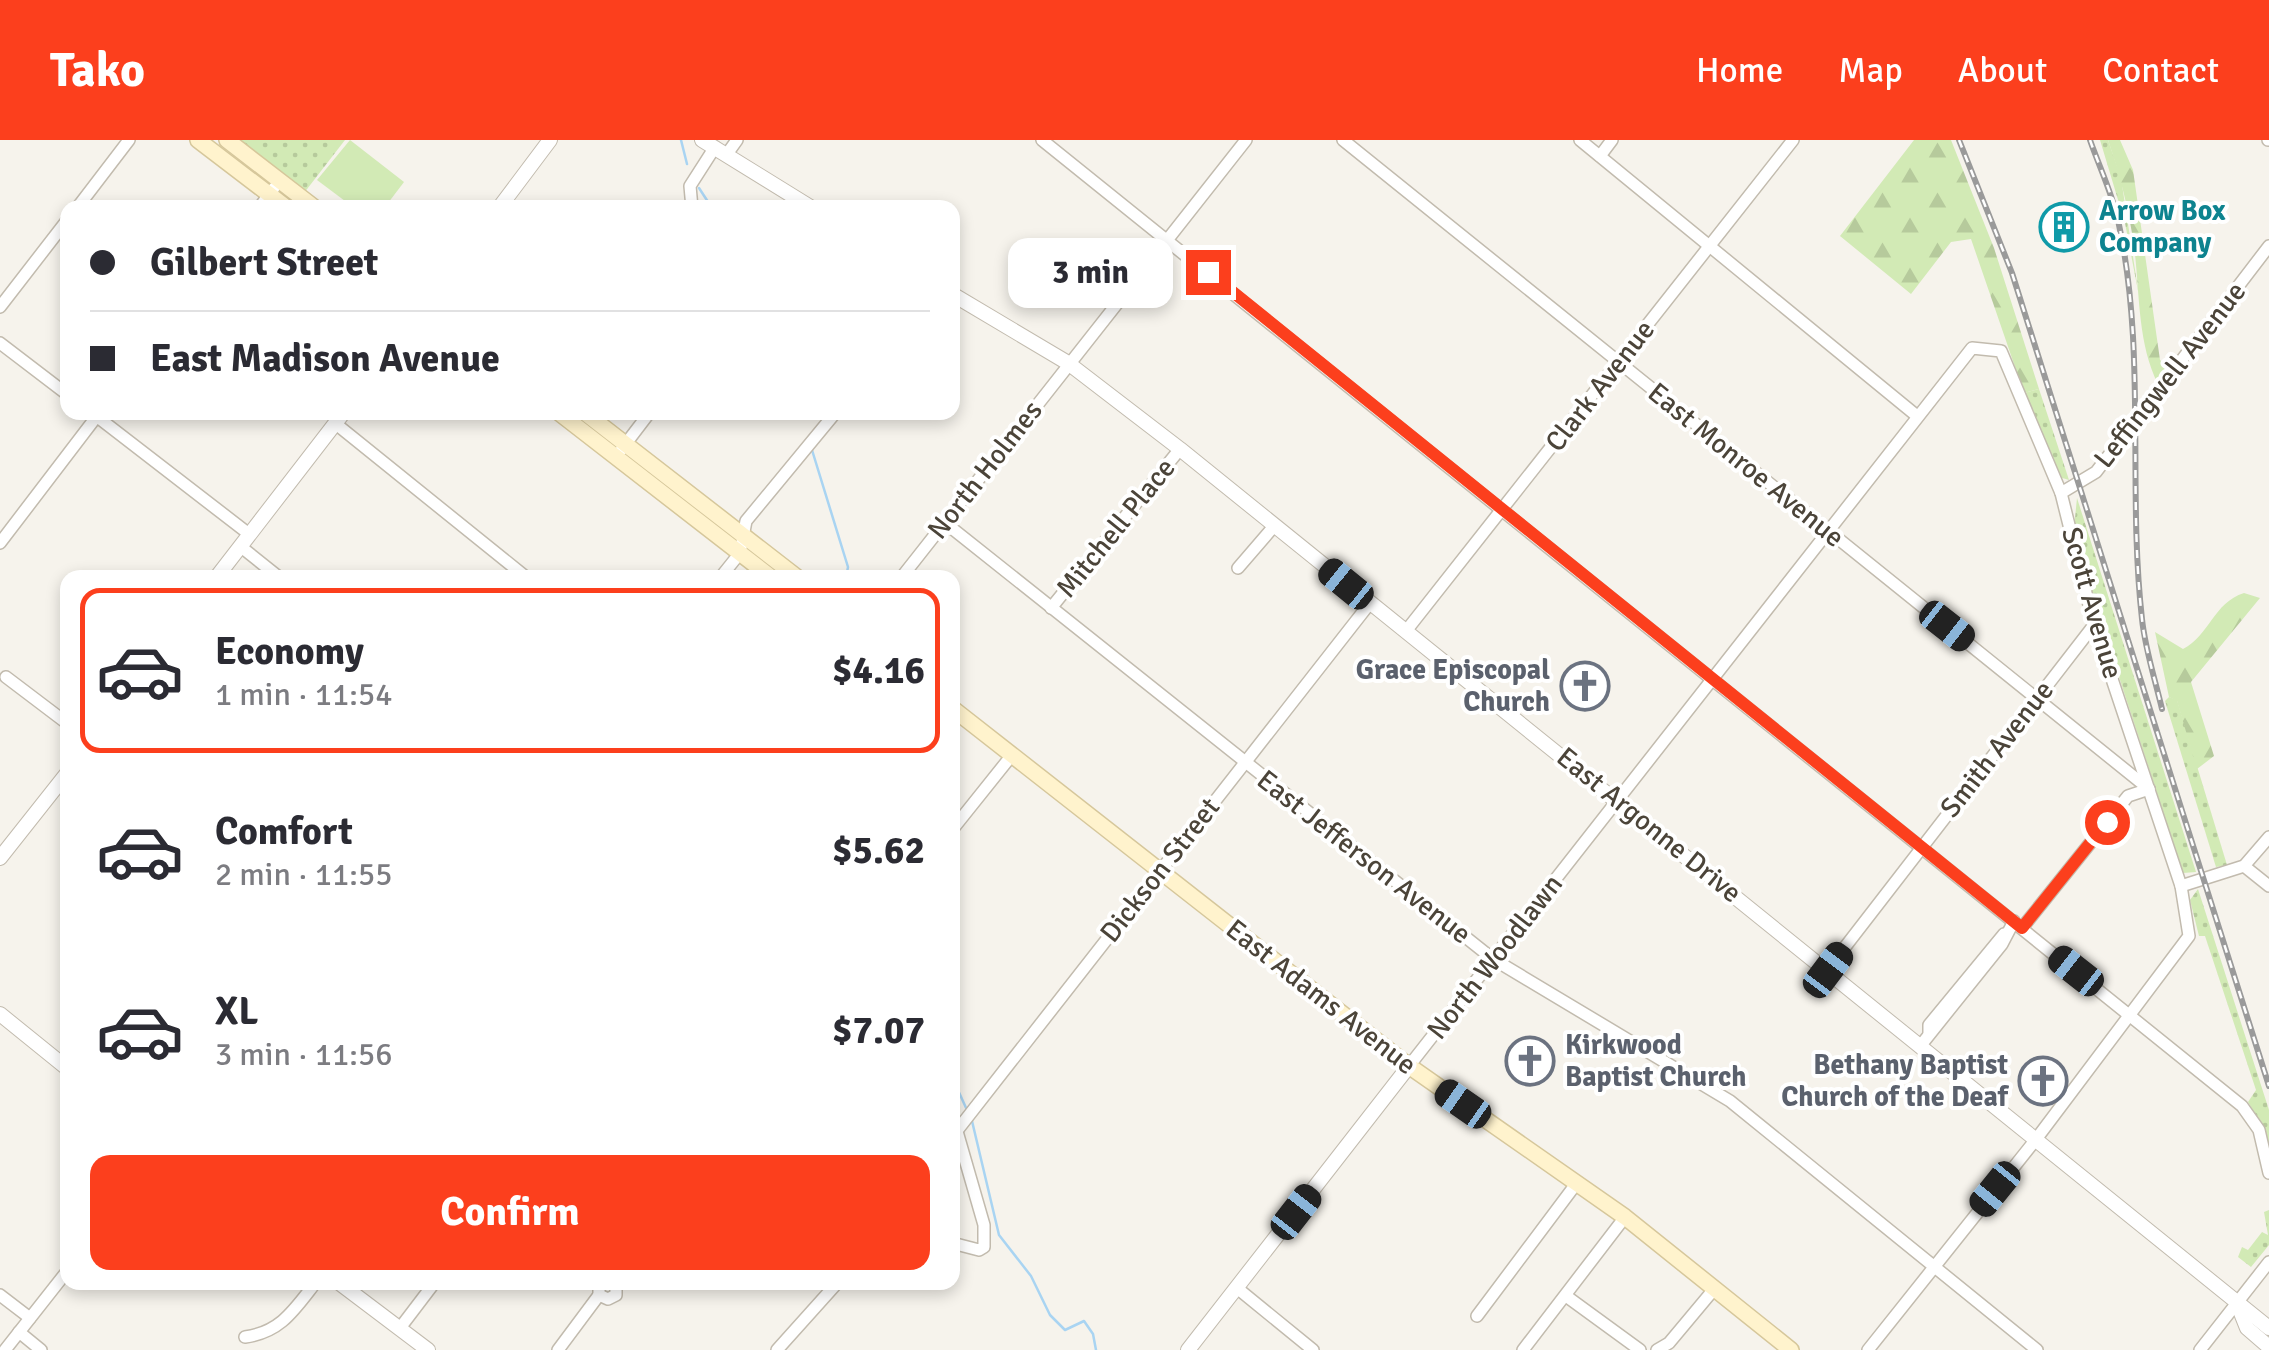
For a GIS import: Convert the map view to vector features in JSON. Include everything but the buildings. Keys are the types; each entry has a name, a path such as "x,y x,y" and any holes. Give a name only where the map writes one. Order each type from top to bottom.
{"main road":[{"path":"198,140 299,200"},
{"path":"227,140 282,200"},
{"path":"568,420 762,570"},
{"path":"594,420 788,570"},
{"name":"East Adams Avenue","path":"960,714 1408,1066 1626,1217 1791,1350"}],"street":[{"path":"83,200 129,140"},
{"path":"505,200 550,140"},
{"path":"691,200 690,186 714,147 737,140"},
{"path":"1042,140 1169,238 2242,1106 2258,1130 2269,1172"},
{"name":"North Holmes","path":"906,570 1246,140"},
{"name":"East Monroe Avenue","path":"1343,140 2149,789"},
{"path":"1580,140 1918,416"},
{"path":"1600,156 1612,140"},
{"name":"Clark Avenue","path":"1406,630 1793,140"},
{"path":"714,147 799,200"},
{"path":"265,200 274,187"},
{"path":"0,307 60,230"},
{"name":"Leffingwell Avenue","path":"2060,493 2086,482 2103,464 2269,246"},
{"name":"East Argonne Drive","path":"960,299 1068,362 1180,449 1828,970 1925,1040 2037,1138 2269,1328"},
{"path":"0,343 60,388"},
{"name":"Scott Avenue","path":"1868,1350 2037,1138 2189,936 2181,886 2094,625 2060,493 2002,351 1972,348"},
{"name":"North Woodlawn","path":"1188,1350 1711,676 1972,348"},
{"path":"0,542 92,420"},
{"path":"103,420 245,540 273,570"},
{"path":"222,570 338,420"},
{"path":"342,420 518,570"},
{"path":"615,458 644,420"},
{"path":"726,570 740,553 746,521 768,489 829,420"},
{"name":"Mitchell Place","path":"1052,608 1180,449"},
{"name":"East Jefferson Avenue","path":"944,522 1493,959 1730,1101 2037,1350"},
{"path":"1238,568 1275,525"},
{"name":"Dickson Street","path":"960,1126 1370,603"},
{"name":"Smith Avenue","path":"1828,970 2094,625"},
{"path":"6,677 60,718"},
{"path":"960,820 1012,755"},
{"path":"0,858 60,782"},
{"path":"1925,1040 2002,944 2004,934 2018,924 2128,796 2149,789"},
{"path":"2181,886 2244,866 2269,837"},
{"path":"2244,866 2269,886"},
{"path":"0,1014 60,1062"},
{"path":"960,1126 984,1246 960,1245"},
{"path":"1477,1316 1576,1184"},
{"path":"1523,1350 1626,1217"},
{"path":"2200,1350 2269,1262"},
{"path":"5,1350 60,1280"},
{"path":"1237,1288 1313,1350"},
{"path":"1658,1350 1669,1343 1715,1288"},
{"path":"245,1338 268,1334 282,1324 310,1290"},
{"path":"349,1290 400,1328 417,1347"},
{"path":"400,1328 429,1290"},
{"path":"558,1350 598,1290"},
{"path":"777,1350 831,1290"},
{"path":"0,1294 30,1318"},
{"path":"1566,1296 1640,1350"},
{"name":"East Argonne Drive","path":"2237,1302 2247,1328 2269,1347"},
{"path":"18,1332 41,1350"}],"green space":[{"path":"235,140 345,140 304,193"},
{"path":"350,140 404,182 390,200 344,200 317,180"},
{"path":"1914,140 1951,140 1994,248 2039,389 2024,393 1971,239 1951,242 1911,294 1840,236"},
{"path":"2100,140 2108,140 2121,178 2139,296 2125,223"},
{"path":"2108,140 2120,140 2133,170 2160,360 2170,368 2158,384 2143,334 2130,219"},
{"path":"2039,389 2069,480 2059,477 2024,393"},
{"path":"2077,498 2196,872 2183,873 2090,588 2074,528"},
{"path":"2244,593 2260,598 2191,682 2214,756 2197,769 2177,701 2169,697 2155,632 2183,649 2200,636 2225,604"},
{"path":"2169,697 2177,700 2227,865 2216,867 2165,701"},
{"path":"2198,889 2269,1110 2269,1158 2259,1121 2248,1102 2256,1090 2205,936 2199,936 2190,900"},
{"path":"2269,1210 2269,1245 2251,1267 2238,1257 2242,1247 2248,1250 2262,1232 2268,1235 2264,1212"}],"waterway":[{"path":"681,140 687,164"},
{"path":"699,188 707,200"},
{"path":"812,450 847,570"},
{"path":"960,1095 967,1110"},
{"path":"972,1121 999,1235 1031,1276 1050,1315 1065,1330 1084,1321 1093,1334 1096,1350"}],"railway":[{"path":"1959,140 2012,273 2269,1086"},
{"path":"2090,140 2115,210 2127,270 2134,369 2138,569 2143,630 2162,709"}],"place":[{"name":"Arrow Box Company","path":"2064,227"},
{"name":"Grace Episcopal Church","path":"1585,686"},
{"name":"Kirkwood Baptist Church","path":"1530,1061"},
{"name":"Bethany Baptist Church of the Deaf","path":"2043,1081"}],"route":[{"path":"1208,272 2022,928 2107,822"}]}
